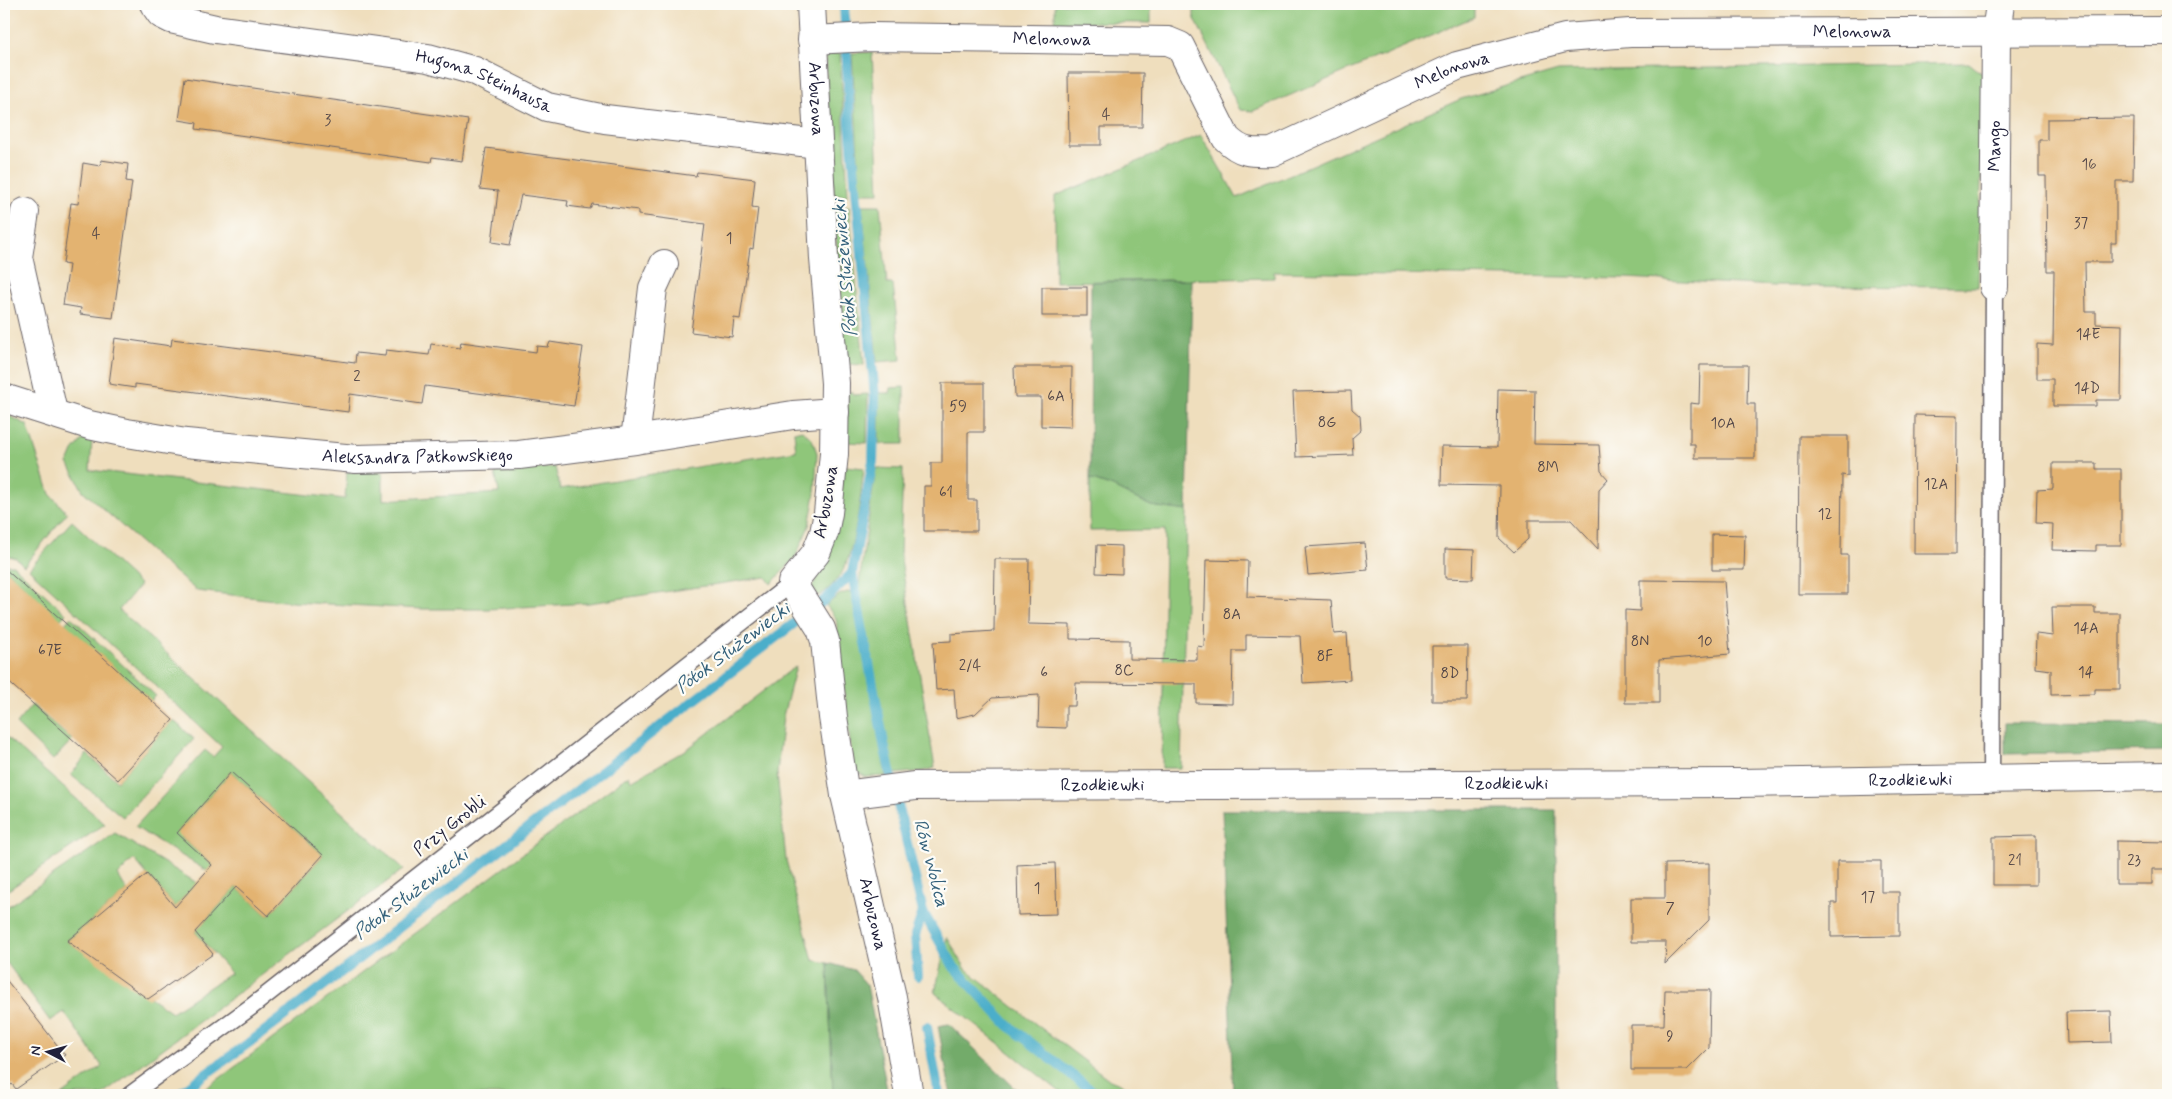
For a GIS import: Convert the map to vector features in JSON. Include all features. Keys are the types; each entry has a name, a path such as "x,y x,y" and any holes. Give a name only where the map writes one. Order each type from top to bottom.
{"street":[{"name":"Hugona Steinhausa","path":"154,4 161,14 171,19 215,29 428,58 475,71 547,106 605,119 818,144"},
{"name":"Arbuzowa","path":"811,4 817,40 818,144 824,259 835,382 834,454 831,490 824,533 816,553 796,588 821,629 824,641 832,718 854,793 909,1095"},
{"name":"Mango","path":"1994,287 1996,33 2000,4"},
{"name":"Melonowa","path":"817,40 872,37 1168,41 1180,46 1226,138 1235,147 1256,153 1272,152 1457,66 1565,38 1640,33 2168,31"},
{"path":"25,212 18,257 53,412"},
{"path":"635,440 653,288 664,264"},
{"name":"Aleksandra Patkowskiego","path":"4,398 53,412 89,426 186,444 356,459 519,455 635,440 793,415 835,412"},
{"name":"Rzodkiewki","path":"854,793 915,786 1747,783 2168,776"}],"lane":[{"path":"1991,779 1994,287"},
{"name":"Przy Grobli","path":"130,1095 251,1007 796,588"}],"green space":[{"path":"1055,4 1151,4 1151,23 1055,22"},
{"path":"1194,4 1474,4 1474,17 1253,111 1240,110 1194,17"},
{"path":"872,52 879,193 860,193 852,53"},
{"path":"840,53 848,195 834,195 825,54"},
{"path":"1969,63 1984,75 1978,287 1775,286 1625,278 1274,272 1274,278 1055,282 1055,196 1201,135 1237,198 1461,99 1558,71"},
{"path":"862,205 880,205 887,284 893,284 901,360 877,362"},
{"path":"849,206 864,365 845,364 844,359 834,207"},
{"path":"1192,280 1187,511 1151,506 1113,487 1090,479 1091,282"},
{"path":"904,387 904,444 879,444 879,393 890,393 891,388"},
{"path":"852,391 853,395 868,394 867,443 845,442 848,393"},
{"path":"4,413 27,425 50,494 67,513 24,566 16,558 4,555"},
{"path":"802,430 812,439 817,453 815,494 809,526 795,558 771,584 766,577 589,603 488,609 422,609 292,602 197,591 83,491 68,463 73,451 83,439 92,440 90,470 345,499 347,472 383,472 383,500 499,493 495,472 555,467 560,489 796,451 794,432"},
{"path":"845,466 864,468 854,538 841,574 819,596 812,587 824,563"},
{"path":"876,468 903,469 900,554 935,768 924,771 893,774 858,590"},
{"path":"1090,479 1113,487 1151,506 1187,511 1181,768 1162,768 1165,530 1090,531"},
{"path":"72,521 140,585 119,610 404,869 101,1095 62,1095 102,1066 64,1012 50,1021 4,959 4,909 115,833 197,883 175,907 134,859 118,875 127,891 67,941 172,1012 231,973 195,932 236,887 268,916 323,855 231,772 177,833 212,865 207,871 135,827 205,750 213,757 222,747 29,569"},
{"path":"4,565 13,565 66,614 60,620 4,568"},
{"path":"847,592 854,593 886,776 866,777 857,772 857,768 853,768 836,619 826,605 839,595"},
{"path":"71,617 156,696 151,701 65,624"},
{"path":"796,666 783,716 777,773 786,860 813,960 828,963 833,1095 197,1095 629,775 631,781 686,750"},
{"path":"32,705 72,740 53,760 16,724"},
{"path":"173,720 194,739 123,817 71,775 87,754 117,781"},
{"path":"2005,723 2168,724 2168,751 2005,754"},
{"path":"4,735 105,824 4,893"},
{"path":"1222,810 1556,810 1556,1095 1233,1095"},
{"path":"947,937 966,969 1110,1080 1147,1095 1064,1095 935,993"},
{"path":"828,963 854,970 867,985 888,1095 833,1095"},
{"path":"949,1024 1024,1095 951,1095 938,1026"}],"building":[{"path":"1068,73 1143,73 1142,127 1101,127 1101,145 1069,145"},
{"path":"185,78 468,120 462,161 432,157 431,162 196,129 197,123 179,120"},
{"path":"2134,118 2133,181 2116,181 2116,243 2111,243 2111,262 2085,262 2086,312 2096,312 2096,324 2122,325 2121,400 2096,400 2096,406 2053,406 2053,379 2037,379 2037,344 2053,345 2054,271 2047,271 2046,176 2039,176 2039,140 2047,140 2047,119"},
{"path":"486,148 696,176 697,172 755,179 752,207 758,208 753,249 750,248 740,319 734,318 732,337 691,332 705,224 638,215 638,210 592,204 590,209 567,206 568,201 521,195 510,245 492,242 498,191 480,189"},
{"path":"101,160 128,164 126,181 132,182 113,318 80,314 81,308 63,305 69,265 63,264 71,203 78,204 83,163 100,166"},
{"path":"1042,287 1087,287 1087,316 1042,316"},
{"path":"115,338 171,346 172,339 355,363 356,353 385,356 386,350 429,355 431,344 460,348 461,342 536,352 537,346 548,347 550,342 583,347 574,406 425,386 422,404 350,394 348,412 135,384 135,388 109,384"},
{"path":"1700,365 1748,365 1747,404 1755,404 1755,458 1695,458 1695,444 1690,444 1690,403 1699,404"},
{"path":"1014,367 1072,367 1071,427 1041,426 1041,397 1015,397"},
{"path":"942,383 984,383 984,432 968,432 968,500 977,500 977,531 924,531 924,486 931,486 931,463 942,463"},
{"path":"1498,389 1535,390 1534,444 1599,445 1601,471 1608,479 1599,489 1598,549 1571,520 1528,520 1528,539 1514,552 1499,538 1500,486 1441,485 1442,446 1497,447"},
{"path":"1351,391 1352,409 1360,416 1361,430 1352,438 1353,455 1296,457 1293,392"},
{"path":"1915,415 1957,416 1956,554 1914,554"},
{"path":"1799,436 1848,436 1848,476 1842,475 1841,555 1848,555 1848,594 1798,594"},
{"path":"2053,463 2096,463 2096,469 2121,469 2121,545 2096,545 2096,551 2052,550 2053,524 2036,523 2037,490 2053,489"},
{"path":"1712,534 1745,535 1744,570 1712,570"},
{"path":"1365,543 1368,570 1308,575 1305,547"},
{"path":"1097,545 1122,546 1122,574 1096,573"},
{"path":"1445,549 1474,550 1473,579 1445,578"},
{"path":"995,559 1029,559 1028,624 1070,625 1070,639 1129,640 1129,659 1197,660 1197,646 1204,647 1206,560 1248,561 1247,597 1331,600 1334,634 1347,633 1350,680 1303,683 1300,636 1246,635 1246,651 1233,651 1232,704 1196,703 1196,684 1076,683 1075,706 1066,706 1066,728 1038,727 1039,695 992,698 975,714 956,718 954,689 936,690 933,642 951,641 951,634 994,631"},
{"path":"4,568 173,720 118,780 4,678"},
{"path":"1640,580 1724,581 1730,654 1659,660 1659,703 1625,703 1625,610 1640,611"},
{"path":"2052,607 2095,607 2095,613 2120,613 2120,689 2095,689 2095,694 2051,695 2051,670 2035,668 2036,634 2053,636"},
{"path":"1432,646 1468,646 1467,701 1432,701"},
{"path":"231,772 323,855 268,916 236,887 195,932 213,954 148,999 67,941 147,874 175,907 212,865 177,833"},
{"path":"2036,836 2036,885 1993,885 1993,837"},
{"path":"2116,841 2168,842 2168,869 2152,869 2152,884 2116,884"},
{"path":"1837,861 1881,861 1881,892 1899,892 1899,936 1831,937 1831,903 1837,903"},
{"path":"1055,863 1057,914 1018,915 1017,865"},
{"path":"1709,863 1709,920 1665,964 1666,942 1631,942 1631,898 1665,898 1665,864"},
{"path":"4,977 65,1055 16,1089 12,1084 4,1090"},
{"path":"1665,990 1710,990 1709,1048 1687,1070 1631,1070 1631,1025 1664,1025"},
{"path":"2111,1011 2112,1042 2067,1043 2066,1012"}],"waterway":[{"name":"Potok Służewiecki","path":"177,1095 261,1034 827,598 852,573 873,461 875,397 850,123 844,4"},
{"name":"Rów Wolica","path":"852,573 885,749 923,912 954,967 1008,1025 1097,1095"},
{"path":"918,976 915,935 923,912"},
{"path":"927,1027 939,1095"}]}
